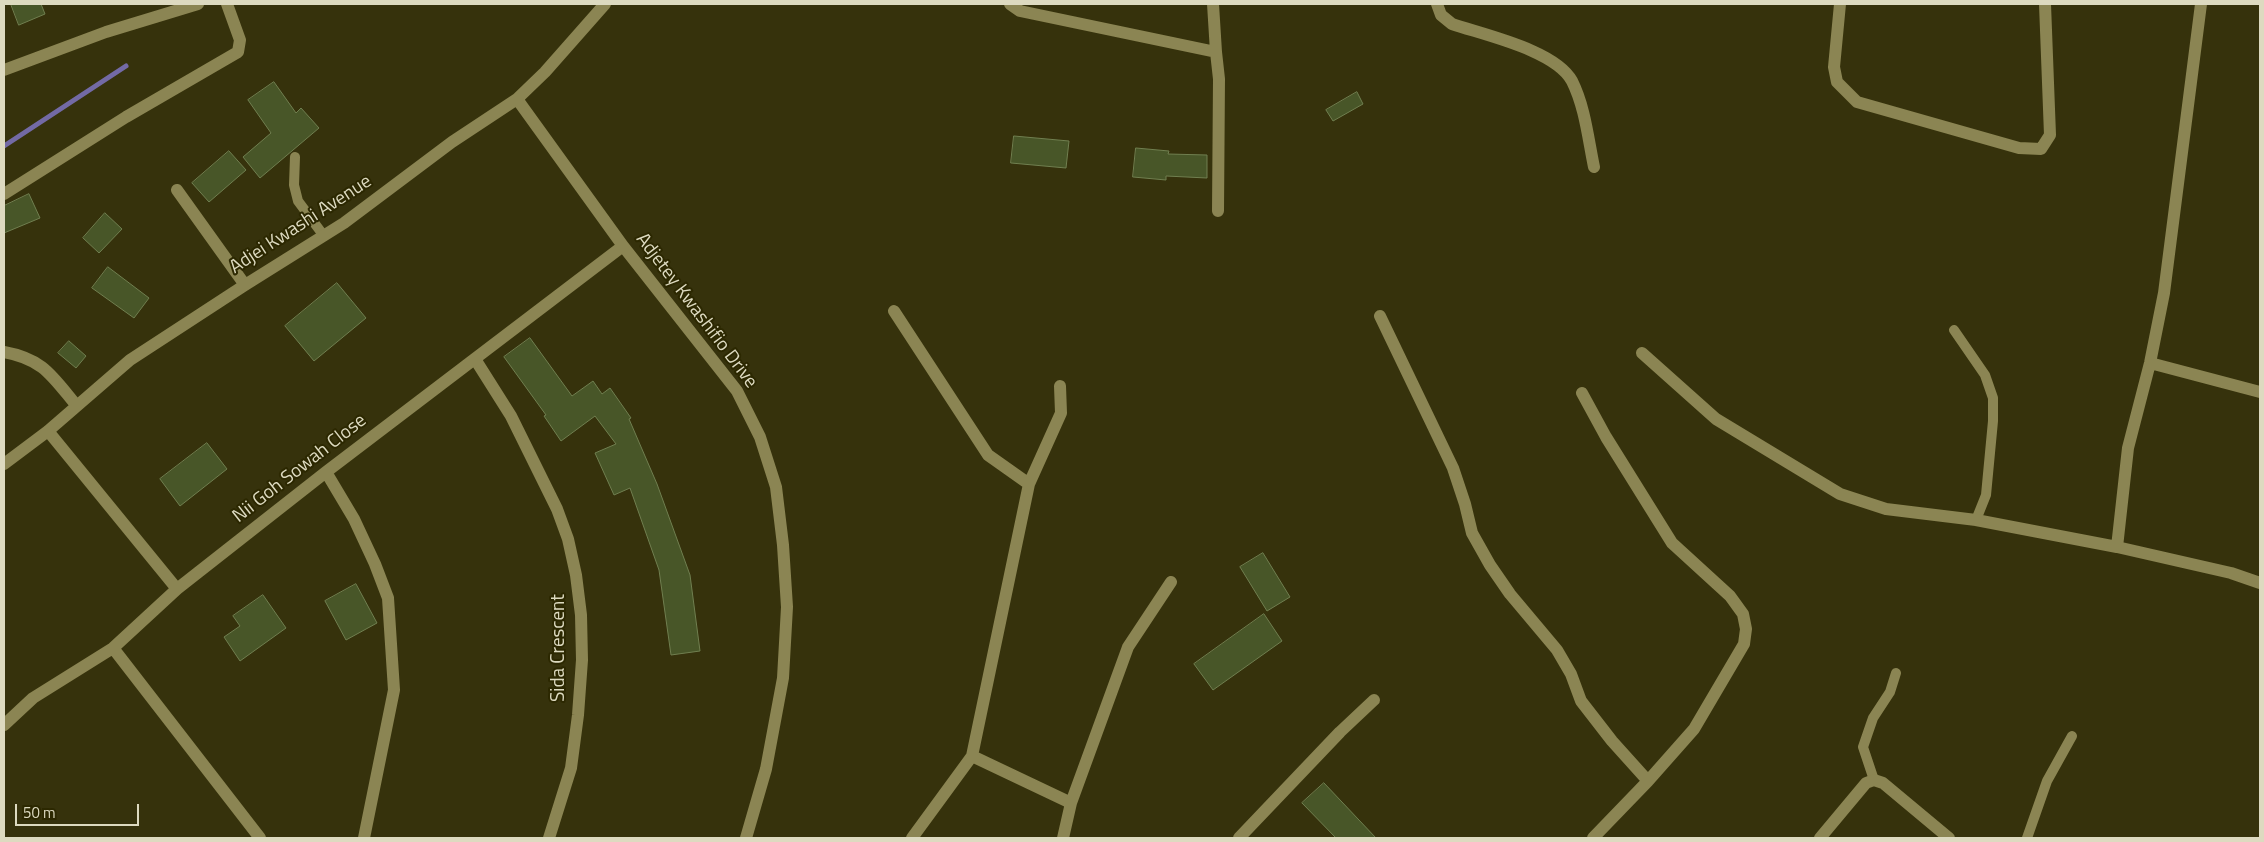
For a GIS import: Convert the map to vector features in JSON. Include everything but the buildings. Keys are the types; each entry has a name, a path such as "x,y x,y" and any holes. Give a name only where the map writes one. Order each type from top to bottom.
{"street":[{"path":"4,70 106,32 198,4"},
{"path":"4,194 126,117 238,52 241,46 240,40 227,4"},
{"name":"Adjei Kwashi Avenue","path":"4,464 48,431 130,360 324,236 484,119 516,99 545,72 605,4"},
{"path":"1010,4 1020,11 1216,52"},
{"path":"1213,4 1219,79 1218,211"},
{"path":"1437,4 1441,15 1452,24 1536,52 1556,63 1571,79 1582,105 1594,166"},
{"path":"1840,4 1834,66 1837,82 1857,102 2019,148 2041,149 2050,135 2045,4"},
{"path":"2117,547 2128,448 2150,363 2174,225 2201,4"},
{"name":"Adjetey Kwashifio Drive","path":"516,99 623,246 737,391 760,437 776,488 783,545 787,607 783,678 766,769 746,838"},
{"path":"176,190 245,285"},
{"name":"Nii Goh Sowah Close","path":"4,725 33,698 113,648 177,589 474,358 623,246"},
{"path":"894,311 988,454 1029,484"},
{"path":"1380,316 1450,460 1465,504 1472,533 1490,565 1510,594 1557,650 1571,674 1581,701 1612,741 1648,781"},
{"path":"4,352 22,355 44,367 76,405"},
{"path":"1642,353 1716,418 1840,494 1886,509 1976,520 2117,547 2231,573 2260,583"},
{"name":"Sida Crescent","path":"474,358 511,416 557,509 568,539 576,575 581,615 582,660 578,714 571,768 549,838"},
{"path":"2150,363 2260,392"},
{"path":"912,838 972,756 1029,484 1061,413 1060,386"},
{"path":"1582,393 1606,438 1672,544 1730,596 1743,614 1746,629 1744,644 1694,729 1648,781 1593,838"},
{"path":"48,431 177,589"},
{"path":"326,472 354,518 388,598 394,690 364,838"},
{"path":"1063,838 1072,803 1128,647 1171,582"},
{"path":"113,648 260,838"},
{"path":"1239,838 1340,732 1374,700"},
{"path":"972,756 1072,803"},
{"path":"1820,838 1866,783 1874,780 1883,783 1949,838"}],"lane":[{"path":"295,157 294,185 298,201 324,236"},
{"path":"1954,330 1985,375 1993,398 1993,421 1986,495 1976,520"},
{"path":"1874,780 1863,747 1873,718 1890,692 1896,673"},
{"path":"2027,838 2047,781 2072,736"}],"waterway":[{"path":"4,146 126,66"}]}
